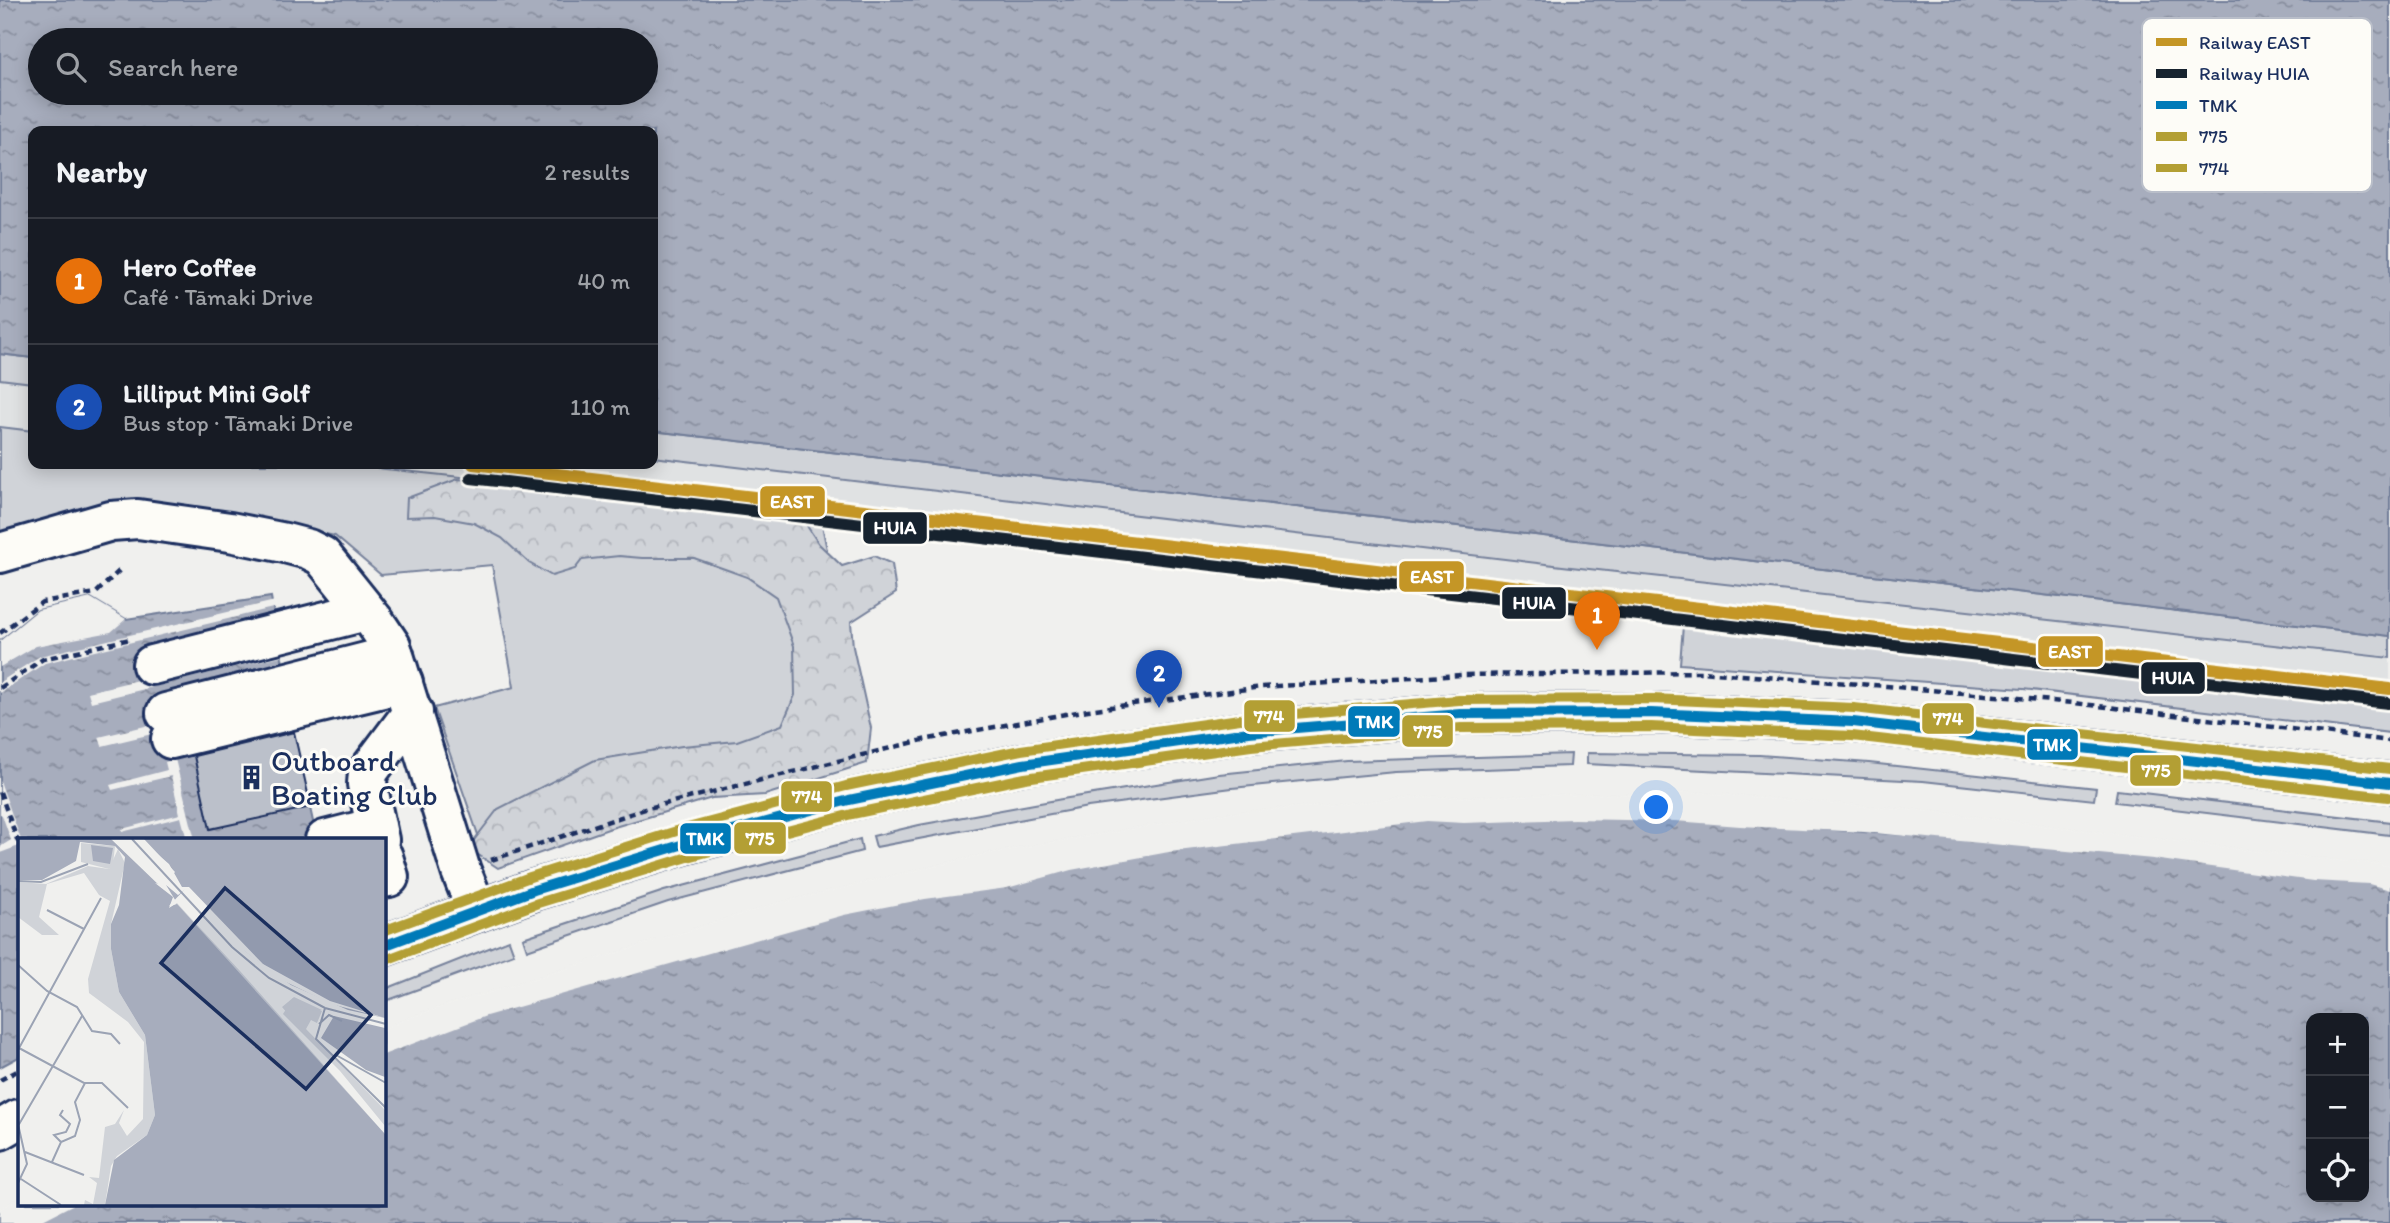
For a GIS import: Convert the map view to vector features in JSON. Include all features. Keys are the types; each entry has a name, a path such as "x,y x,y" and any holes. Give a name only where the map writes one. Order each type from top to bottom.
{"main road":[{"path":"1,554 111,521 138,519 230,532 308,549 322,556 387,650 477,911"},
{"path":"387,650 159,691 387,650"},
{"path":"379,838 367,784 387,650"},
{"path":"385,945 534,890 697,840 849,800 999,769 1249,732 1460,714 1651,713 1853,722 2390,783"},
{"path":"0,1130 18,1120"}],"path":[{"path":"0,633 42,602 96,593 120,570"},
{"path":"0,792 18,842"},
{"path":"0,1080 18,1071"}],"shaded area":[{"path":"0,379 28,382 28,430 0,427"},
{"path":"658,458 1571,567 2390,658 2390,699 1683,625 820,515 385,469 658,469"}],"green space":[{"path":"0,354 28,357 28,382 0,379"},
{"path":"0,427 28,430 28,469 385,469 820,515 866,745 484,852 434,708 514,687 492,565 381,575 335,536 201,509 120,500 0,536"},
{"path":"658,432 2390,636 2390,658 1571,567 658,458"},
{"path":"458,479 801,517 819,544 842,566 874,556 892,564 896,593 851,622 853,647 871,728 867,763 765,795 712,798 611,828 498,868 468,848 498,809 595,760 682,746 737,741 782,725 795,695 794,646 776,597 747,577 694,558 619,556 582,560 575,569 552,576 529,563 502,538 474,523 435,516 406,517 407,498"},
{"path":"1683,625 2390,699 2390,733 2023,689 1680,664"},
{"path":"1587,753 1759,755 1869,763 2096,788 2094,800 1923,781 1587,764"},
{"path":"1571,754 1570,766 1396,772 1232,788 1088,807 876,847 873,836 1062,799 1219,774 1347,761"},
{"path":"2117,790 2390,822 2390,835 2115,802"},
{"path":"860,839 862,851 668,902 527,950 523,938 664,891"},
{"path":"509,940 514,954 385,1001 385,989"}],"water":[{"path":"0,0 2390,0 2390,636 658,432 658,126 28,126 28,357 0,354"},
{"path":"271,597 292,725 317,838 18,838 18,1058 0,1067 0,641 38,610 91,598 126,619"},
{"path":"1420,801 2390,869 2390,1223 0,1223 0,1212 18,1204 385,1206 385,1031 775,907"}],"pier":[{"path":"91,598 126,619 111,632 36,646 0,667 0,641 38,610"},
{"path":"275,601 277,607 45,663 0,693 0,682 40,656"},
{"path":"283,645 285,655 91,702 88,692"},
{"path":"292,691 293,700 102,746 99,737"},
{"path":"175,759 195,838 186,838 181,817 122,832 122,829 180,814 171,776 112,790 110,785 167,770 165,762"},
{"path":"0,781 20,838 18,838 18,846 0,853 0,847 11,840 0,814"},
{"path":"1693,792 1930,811 2390,865 2390,890 2369,884 2313,881 2153,859 1864,832 1675,821 1427,821 1169,852 1071,870 1007,888 925,899 844,915 486,1016 385,1054 385,1027 424,1012 774,904 988,853 1224,813 1420,797"},
{"path":"18,1199 18,1206 70,1206 37,1223 0,1223 0,1208"}],"building":[{"name":"Outboard Boating Club","path":"294,732 311,807 210,829 194,756"}],"rail line":[{"name":"EAST","path":"516,469 2390,689"},
{"name":"HUIA","path":"471,478 2388,703"}],"transit line":[{"name":"774","path":"385,930 530,877 680,830 846,786 1021,750 1247,718 1459,700 1652,699 1854,708 2390,769"},
{"name":"TMK","path":"385,945 534,890 684,844 849,800 1023,764 1249,732 1460,714 1651,713 1853,722 2390,783"},
{"name":"775","path":"388,959 538,903 688,857 852,814 1025,778 1251,746 1461,728 1651,727 1852,736 2388,797"}],"place":[{"name":"Hero Coffee","path":"1597,650"},
{"name":"Lilliput Mini Golf","path":"1159,708"},
{"name":"Outboard Boating Club","path":"251,777"}]}
